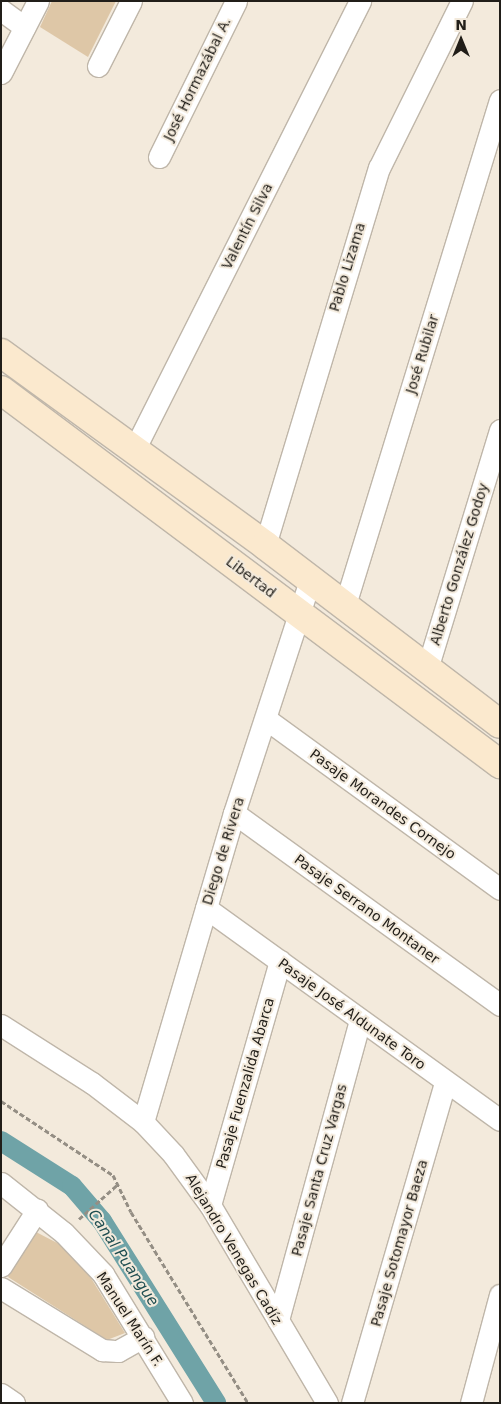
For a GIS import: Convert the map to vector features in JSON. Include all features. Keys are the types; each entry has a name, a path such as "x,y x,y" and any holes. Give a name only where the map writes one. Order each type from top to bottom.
{"street":[{"path":"1,73 38,1"},
{"path":"98,66 131,1"},
{"name":"José Hormazábal A.","path":"159,157 236,1"},
{"name":"Valentín Silva","path":"134,450 360,1"},
{"name":"Pablo Lizama","path":"265,545 379,168 462,1"},
{"path":"1,10 24,27"},
{"name":"José Rubilar","path":"344,608 500,100"},
{"path":"1,353 265,545 344,608 500,724"},
{"name":"Libertad","path":"1,390 500,764"},
{"name":"Alberto González Godoy","path":"427,669 500,430"},
{"name":"Diego de Rivera","path":"143,1122 234,813 310,581"},
{"name":"Pasaje Morandes Cornejo","path":"266,719 500,889"},
{"name":"Pasaje Serrano Montaner","path":"234,813 500,1005"},
{"name":"Pasaje José Aldunate Toro","path":"206,908 500,1120"},
{"name":"Pasaje Fuenzalida Abarca","path":"210,1205 280,961"},
{"name":"Pasaje Santa Cruz Vargas","path":"278,1320 360,1020"},
{"name":"Alejandro Venegas Cadíz","path":"1,1025 92,1083 143,1122 173,1154 210,1205 327,1403"},
{"name":"Pasaje Sotomayor Baeza","path":"352,1403 445,1082"},
{"name":"Manuel Marín F.","path":"1,1184 37,1210 103,1274 144,1337 182,1403"},
{"path":"1,1266 37,1210"},
{"path":"1,1288 102,1350 118,1351 144,1337"},
{"path":"471,1403 500,1295"},
{"path":"1,1394 14,1403"}],"path":[{"path":"1,1101 90,1157 113,1175 248,1403"},
{"path":"78,1220 118,1184"}],"shaded area":[{"path":"52,1 116,1 88,57 40,27"},
{"path":"36,1232 63,1246 86,1270 125,1333 107,1340 8,1277"}],"waterway":[{"name":"Canal Puangue","path":"1,1141 72,1186 102,1221 216,1403"}]}
